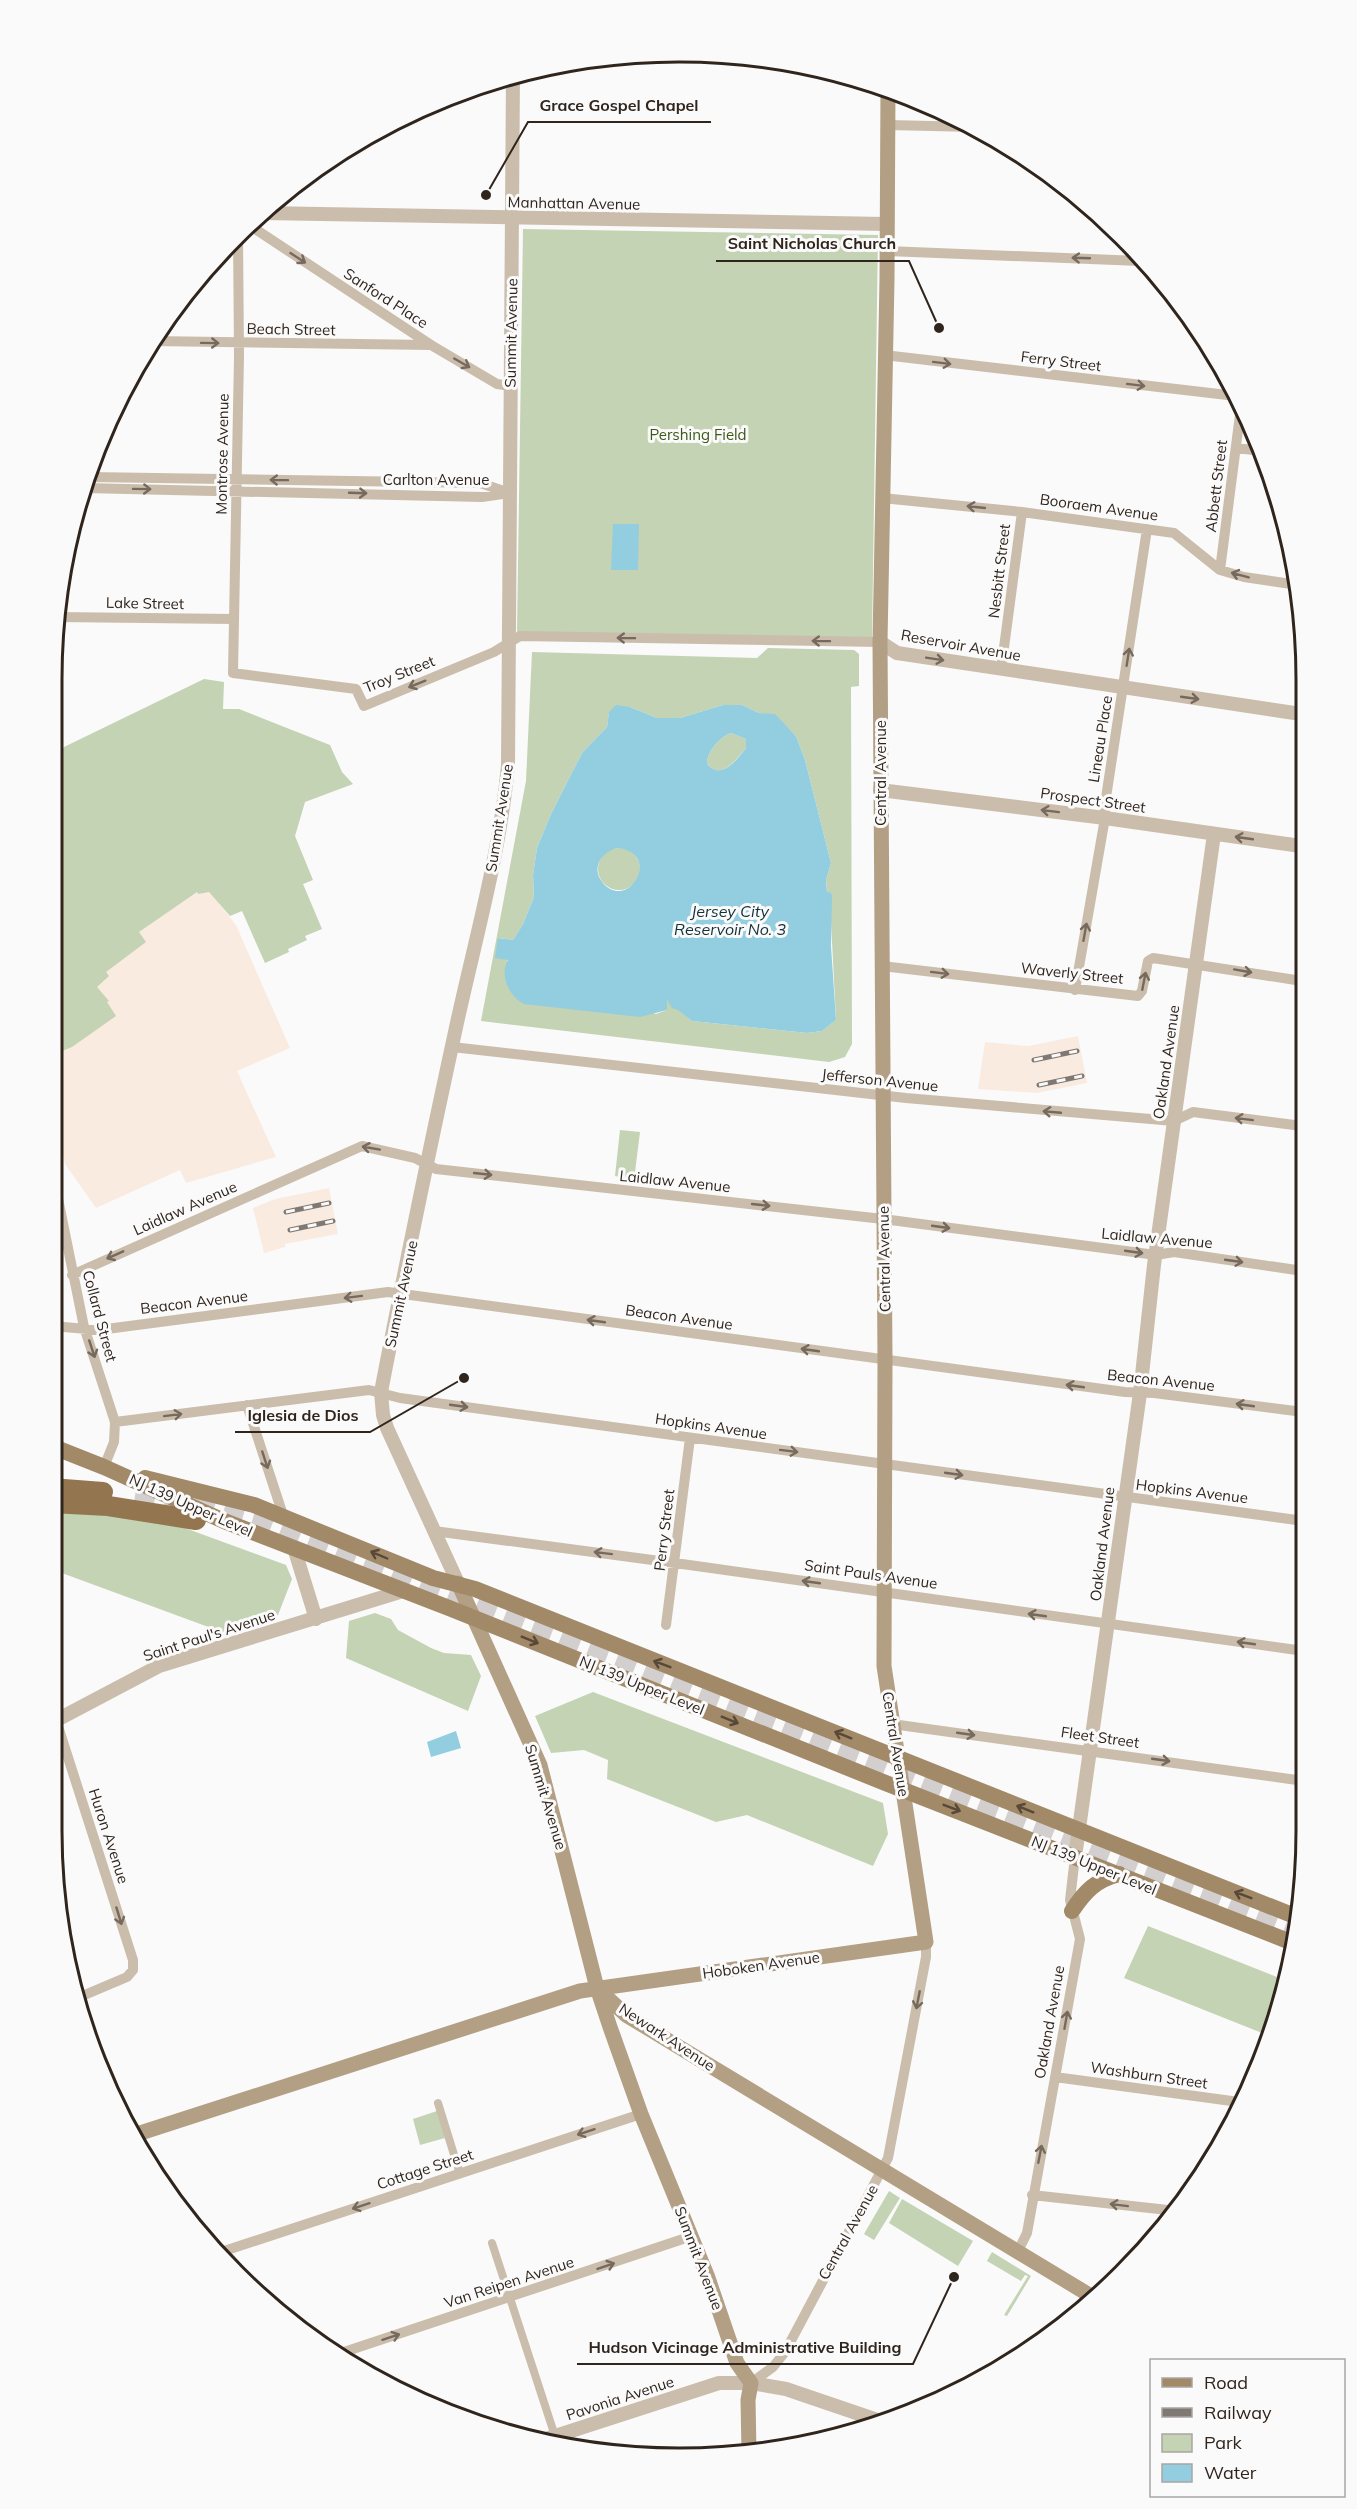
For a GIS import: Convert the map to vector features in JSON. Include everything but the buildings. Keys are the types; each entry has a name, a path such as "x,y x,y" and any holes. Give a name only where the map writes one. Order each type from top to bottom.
{"highway":[{"path":"62,1489 90,1491 196,1520"},
{"path":"62,1501 132,1502"}],"main road":[{"name":"Central Avenue","path":"888,98 880,642 885,1360 884,1666 926,1942"},
{"name":"NJ 139 Upper Level","path":"62,1450 104,1467 191,1508 1286,1940"},
{"name":"NJ 139 Upper Level","path":"104,1467 254,1505 283,1515 433,1578 458,1583 1079,1831"},
{"name":"Summit Avenue","path":"458,1583 540,1765 597,1988 641,2114 692,2236 737,2363 751,2383"},
{"path":"1079,1831 1290,1914"},
{"path":"1072,1911 1095,1883 1119,1875"},
{"name":"Hoboken Avenue","path":"597,1988 926,1942"},
{"path":"141,2133 572,1994 597,1988"},
{"name":"Newark Avenue","path":"597,1988 626,2015 1086,2293"},
{"path":"748,2443 748,2400 751,2383"}],"street":[{"name":"Summit Avenue","path":"458,1583 387,1428 381,1392 426,1164 505,798 508,765 513,85"},
{"path":"888,125 954,127"},
{"name":"Manhattan Avenue","path":"274,213 886,224"},
{"name":"Sanford Place","path":"256,230 431,345 497,384 510,386"},
{"name":"Montrose Avenue","path":"233,673 239,343 238,246"},
{"path":"887,251 1132,261"},
{"name":"Beach Street","path":"161,342 431,345"},
{"name":"Ferry Street","path":"884,355 1226,395"},
{"name":"Abbett Street","path":"1220,570 1239,421"},
{"path":"1236,448 1252,450"},
{"name":"Carlton Avenue","path":"95,481 236,479 482,497 510,492"},
{"name":"Carlton Avenue","path":"95,481 236,491 335,487"},
{"name":"Booraem Avenue","path":"882,498 1022,512 1174,533 1220,570 1244,577 1288,583"},
{"name":"Nesbitt Street","path":"1001,669 1022,512"},
{"name":"Lineau Place","path":"1076,990 1105,818 1105,804 1147,529"},
{"name":"Lake Street","path":"65,617 234,619"},
{"name":"Reservoir Avenue","path":"508,643 520,636 880,642 897,653 1296,713"},
{"name":"Troy Street","path":"233,673 356,689 364,706 494,652 508,643"},
{"name":"Prospect Street","path":"880,790 1105,818 1296,845"},
{"name":"Oakland Avenue","path":"1018,2251 1027,2233 1032,2195 1080,1939 1080,1931 1069,1896 1109,1624 1140,1393 1155,1255 1214,834"},
{"name":"Waverly Street","path":"882,966 1138,996 1142,991 1148,961 1153,958 1296,980"},
{"name":"Jefferson Avenue","path":"452,1047 883,1096 1174,1121 1193,1112 1296,1125"},
{"name":"Laidlaw Avenue","path":"72,1275 362,1146 416,1158 426,1164 446,1170 883,1219 1155,1255 1174,1252 1296,1270"},
{"name":"Collard Street","path":"62,1222 84,1327 115,1422 114,1442 104,1467"},
{"name":"Beacon Avenue","path":"62,1326 99,1330 388,1292 885,1360 1296,1411"},
{"name":"Hopkins Avenue","path":"115,1422 359,1390 381,1392 400,1398 1296,1520"},
{"path":"247,1405 283,1515"},
{"name":"Perry Street","path":"666,1625 690,1438"},
{"name":"Saint Pauls Avenue","path":"434,1532 675,1563 1296,1650"},
{"path":"294,1548 316,1618"},
{"name":"Saint Paul's Avenue","path":"62,1716 159,1666 403,1591"},
{"name":"Fleet Street","path":"892,1724 1296,1779"},
{"name":"Huron Avenue","path":"62,1748 133,1960 133,1970 127,1977 84,1995"},
{"name":"Central Avenue","path":"751,2383 772,2367 785,2352 888,2158 926,1957 926,1942"},
{"name":"Washburn Street","path":"1055,2078 1233,2101"},
{"path":"438,2103 460,2174"},
{"name":"Cottage Street","path":"227,2250 641,2114"},
{"path":"1032,2195 1165,2210"},
{"name":"Van Reipen Avenue","path":"347,2351 692,2236"},
{"path":"492,2243 555,2435"},
{"name":"Pavonia Avenue","path":"556,2436 719,2383 751,2383 786,2389 869,2417"}],"shaded area":[{"path":"62,787 158,836 198,894 209,891 236,925 290,1048 237,1071 276,1157 186,1183 180,1170 96,1208 65,1164 62,1151"},
{"path":"1078,1036 1087,1083 1037,1093 978,1089 985,1042 1028,1046"},
{"path":"329,1188 338,1234 285,1244 285,1247 264,1253 253,1208 275,1199"}],"green space":[{"name":"Pershing Field","path":"523,229 878,235 872,639 517,633"},
{"path":"768,648 854,650 859,654 859,686 851,687 852,1044 845,1057 829,1062 481,1021 526,781 532,652 757,658","holes":["723,705 742,705 759,713 775,715 796,736 805,760 831,863 826,880 831,922 836,1020 822,1031 807,1033 692,1021 667,1000 667,1010 656,1014 508,962 499,938 513,940 523,924 534,897 533,875 537,848 551,814 582,753 607,727 609,713 630,707 657,718 680,718"]},
{"path":"204,679 224,682 223,709 239,709 330,745 342,772 353,784 305,802 295,836 313,880 303,884 322,929 305,936 307,940 288,949 289,952 265,963 242,911 230,916 209,892 198,894 197,892 139,932 146,942 106,972 109,976 97,987 109,1001 107,1002 116,1016 72,1047 62,1051 62,749"},
{"path":"731,733 746,739 746,748 728,767 713,769 707,764 709,754 719,741"},
{"path":"619,848 627,849 634,854 639,861 639,877 634,884 627,889 619,890 611,889 604,884 599,877 598,869 599,861 604,854 611,849"},
{"path":"620,1130 640,1132 634,1180 615,1176"},
{"path":"62,1483 286,1565 292,1579 278,1615 222,1632 62,1573"},
{"path":"375,1613 391,1619 398,1630 431,1648 444,1653 471,1655 481,1676 468,1711 346,1658 349,1621"},
{"path":"593,1692 883,1803 888,1834 873,1866 747,1815 716,1822 607,1779 608,1760 584,1750 551,1753 535,1716"},
{"path":"1148,1926 1277,1977 1262,2033 1124,1978"},
{"path":"437,2111 445,2138 420,2145 413,2119"},
{"path":"889,2191 900,2198 874,2240 864,2234"},
{"path":"902,2199 973,2241 958,2266 889,2223"},
{"path":"992,2252 1031,2276 1007,2316 1004,2315 1028,2276 1025,2275 1021,2281 987,2261"}],"water":[{"path":"613,524 639,524 638,570 611,570"},
{"name":"Jersey City Reservoir No. 3","path":"616,705 630,707 657,718 680,718 723,705 742,705 759,713 775,714 796,736 805,760 831,863 826,880 827,891 832,894 831,946 836,1020 822,1031 807,1033 692,1021 672,1008 667,1000 667,1010 640,1017 524,1004 510,991 505,978 505,966 508,960 495,958 498,938 513,940 523,924 534,897 533,875 537,848 551,814 582,753 607,727 609,712","holes":["731,733 746,739 746,748 729,767 713,769 707,764 709,754 719,741","618,848 631,852 638,860 640,869 637,879 622,891 613,890 603,883 598,872 603,856"]},
{"path":"456,1731 461,1748 431,1757 427,1742"}],"tunnel":[{"path":"135,1496 206,1507 269,1525 1287,1928"}],"railway":[{"path":"1034,1060 1077,1051"},
{"path":"1039,1085 1082,1076"},
{"path":"286,1212 329,1203"},
{"path":"290,1230 333,1221"}],"place":[{"name":"Grace Gospel Chapel","path":"486,195"},
{"name":"Saint Nicholas Church","path":"939,328"},
{"name":"Iglesia de Dios","path":"464,1378"},
{"name":"Hudson Vicinage Administrative Building","path":"954,2277"}]}
